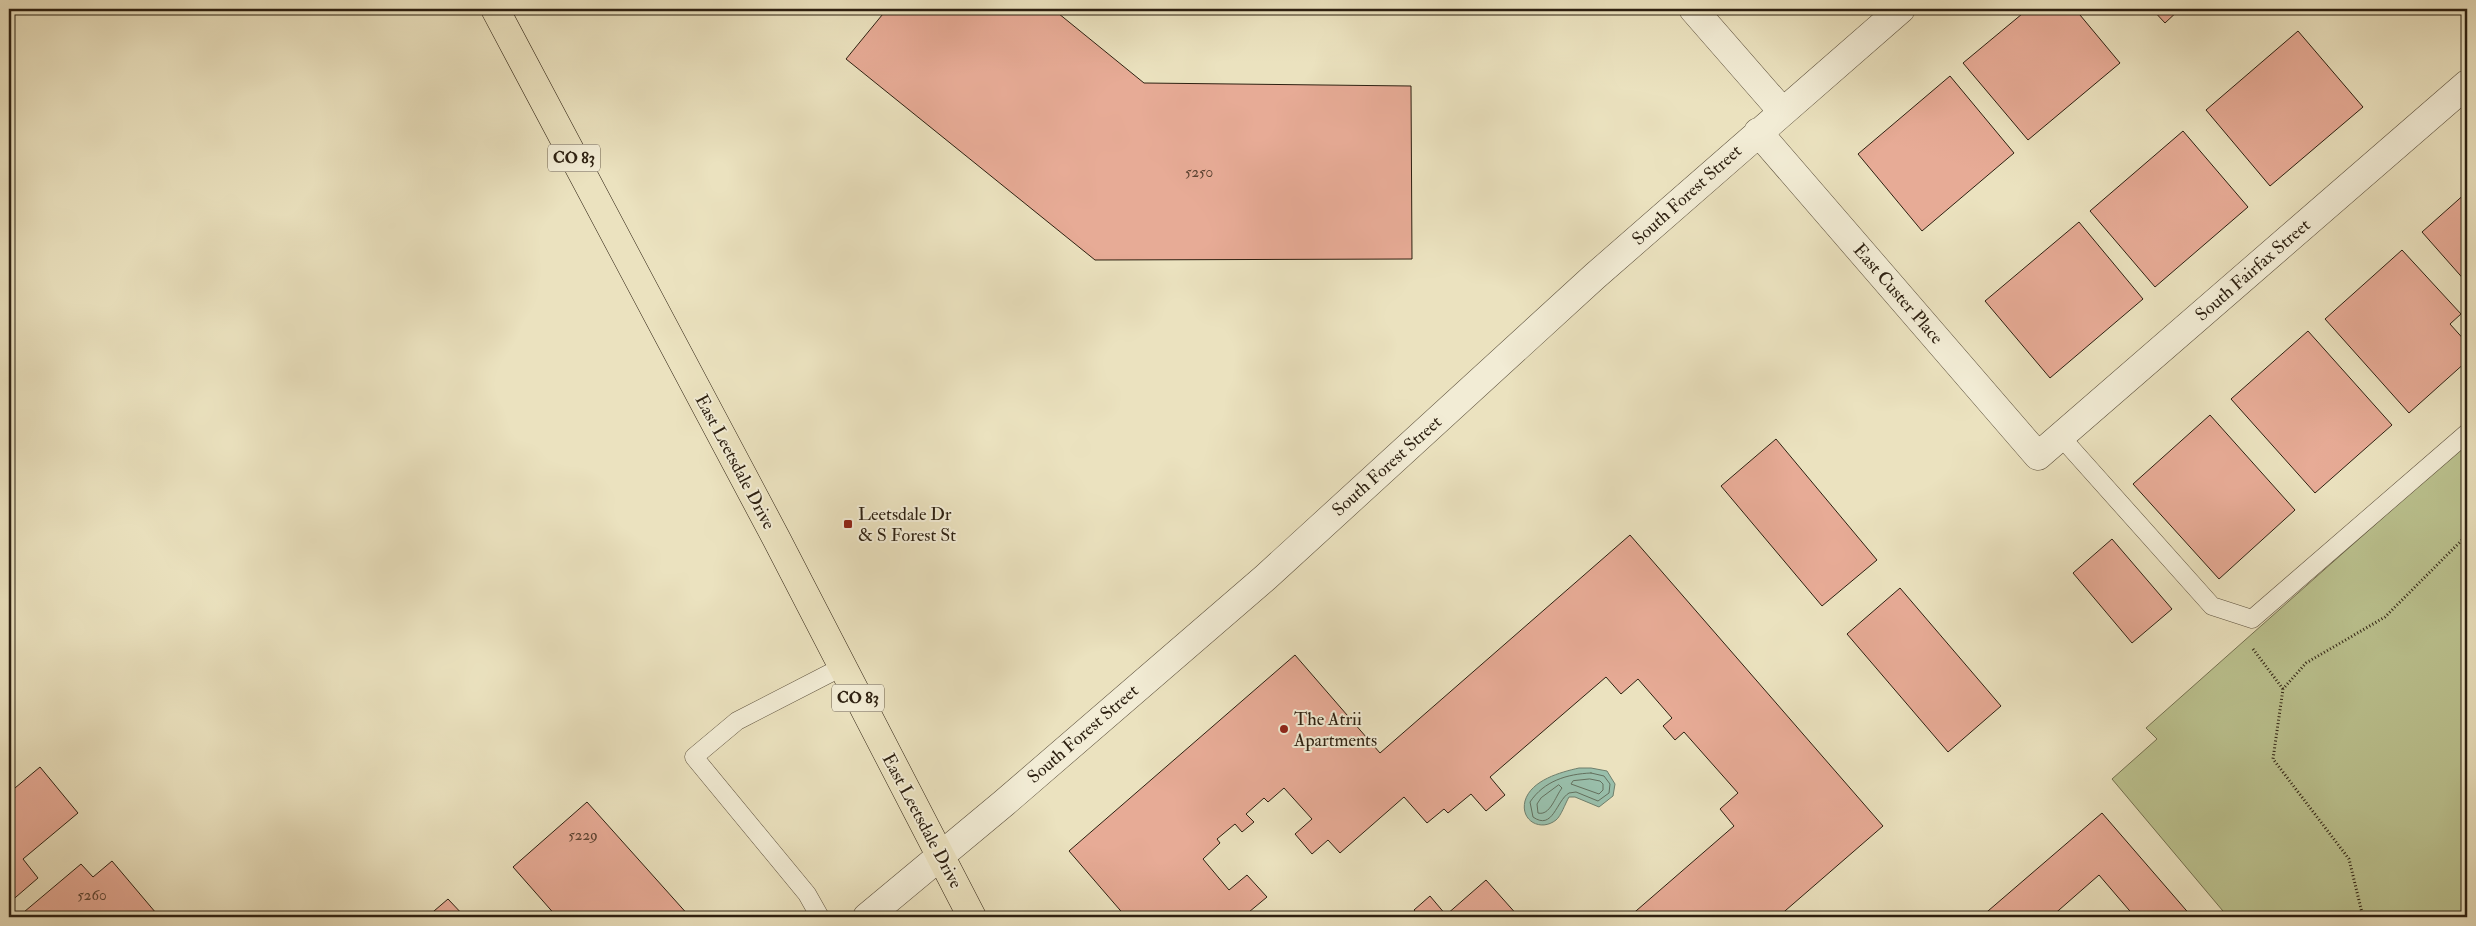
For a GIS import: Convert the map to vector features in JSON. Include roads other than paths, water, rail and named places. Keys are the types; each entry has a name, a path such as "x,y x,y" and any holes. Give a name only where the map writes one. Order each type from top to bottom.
{"main road":[{"name":"East Leetsdale Drive","path":"495,9 972,917"}],"street":[{"path":"1693,9 1782,112"},
{"name":"South Forest Street","path":"867,917 941,857 1266,577 1595,276 1901,9"},
{"name":"South Fairfax Street","path":"2038,456 2467,84"},
{"name":"East Custer Place","path":"1758,132 2038,456"}],"lane":[{"path":"2061,437 2212,606 2252,620 2467,433"},
{"path":"820,917 807,894 694,758 737,721 842,667"}],"water":[{"path":"1579,768 1607,771 1615,784 1613,796 1599,807 1575,797 1569,797 1560,816 1556,820 1544,825 1538,825 1529,819 1524,808 1528,794 1533,788 1548,778"}],"place":[{"name":"Leetsdale Dr & S Forest St","path":"848,524"},
{"name":"The Atrii Apartments","path":"1284,729"}]}
